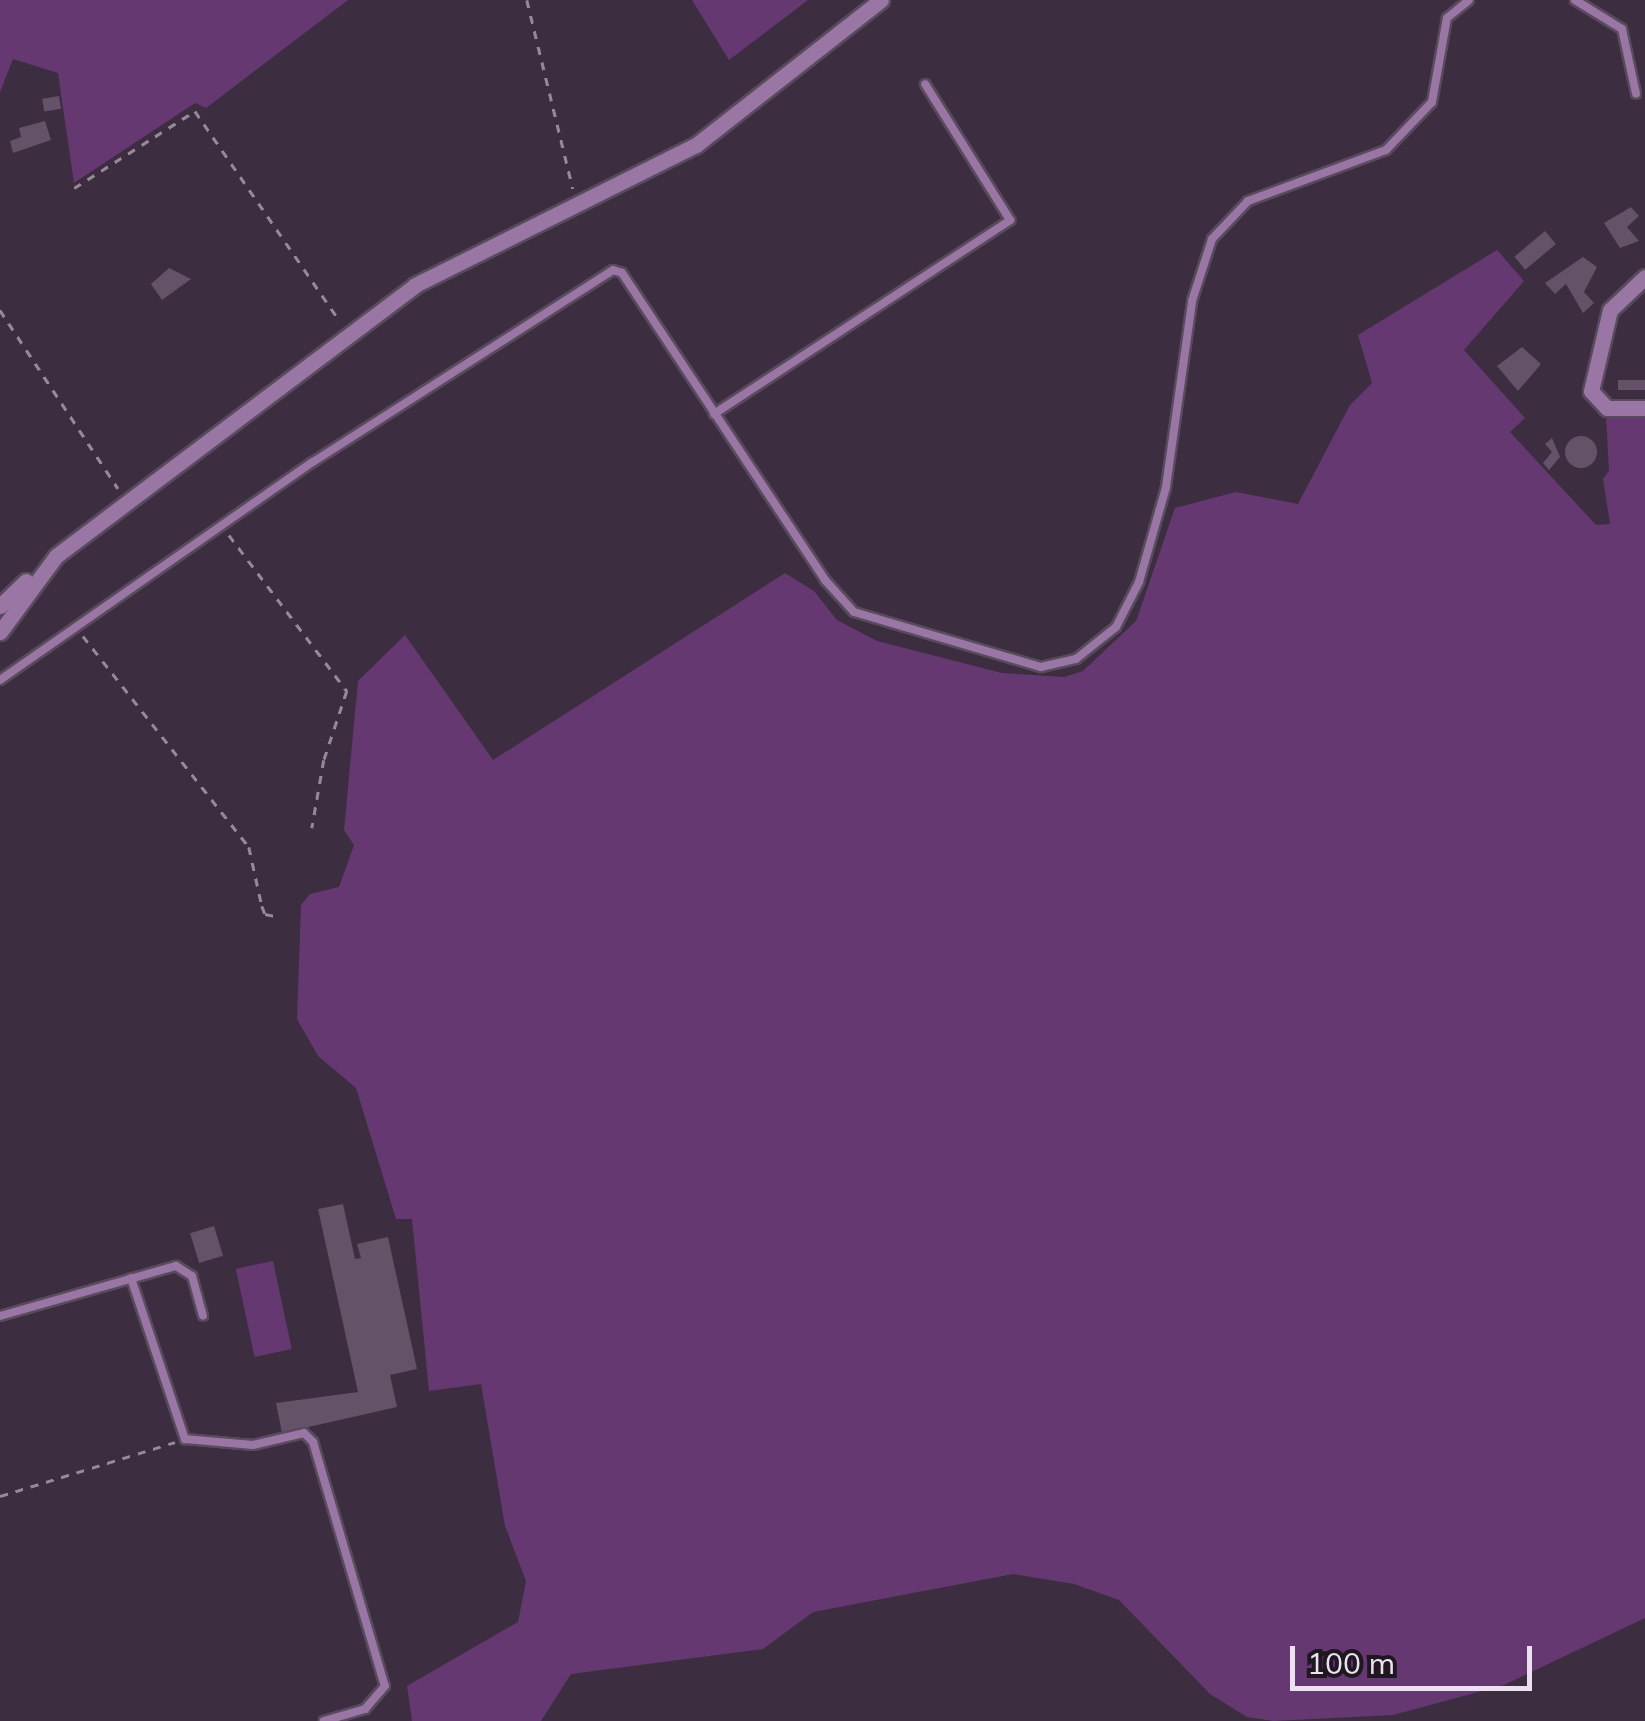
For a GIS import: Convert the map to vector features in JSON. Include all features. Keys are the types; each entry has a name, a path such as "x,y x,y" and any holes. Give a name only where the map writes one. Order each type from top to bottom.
{"street":[{"path":"0,606 56,556 435,273 696,145 882,0"},
{"path":"1645,278 1610,310 1591,391 1606,408 1645,408"},
{"path":"0,632 56,556"}],"lane":[{"path":"0,680 78,631 221,524 613,270 622,274 825,580 854,612 1041,667 1076,659 1116,627 1139,582 1166,486 1192,301 1212,239 1248,201 1386,150 1432,102 1447,18 1468,0"},
{"path":"1576,0 1622,29 1636,94"},
{"path":"714,414 1010,220 925,84"},
{"path":"0,1316 182,1267 192,1276 203,1316"},
{"path":"131,1278 185,1439 253,1446 304,1434 313,1442 385,1686 365,1709 324,1721"}],"path":[{"path":"527,0 578,205"},
{"path":"74,188 190,112 200,114 349,335"},
{"path":"0,310 127,502"},
{"path":"221,524 347,691 324,760 312,828"},
{"path":"78,631 249,847 262,906 280,917"},
{"path":"0,1496 185,1439"}],"shaded area":[{"path":"0,0 348,0 206,108 195,103 74,183 58,73 13,59 0,92"},
{"path":"692,0 808,0 729,60"},
{"path":"1497,250 1524,281 1464,350 1525,418 1510,432 1596,525 1610,524 1603,479 1609,471 1606,416 1645,414 1645,1618 1504,1685 1393,1715 1273,1721 1247,1717 1210,1694 1119,1600 1074,1584 1013,1574 813,1612 763,1649 571,1674 541,1721 412,1721 407,1686 518,1622 526,1581 505,1526 481,1384 429,1391 412,1219 396,1219 356,1088 318,1056 297,1019 301,905 310,894 339,887 354,845 344,830 358,681 405,635 493,760 785,573 814,591 837,620 877,641 1002,673 1064,677 1083,671 1136,621 1175,508 1236,492 1298,504 1350,405 1372,383 1358,335"},
{"path":"273,1261 292,1349 255,1357 236,1269"}],"building":[{"path":"59,96 61,109 44,111 42,99"},
{"path":"45,121 51,140 13,153 10,141 21,137 19,128"},
{"path":"1631,207 1639,216 1627,227 1639,241 1620,248 1604,223"},
{"path":"1545,231 1556,244 1525,270 1514,257"},
{"path":"1583,257 1597,267 1584,292 1594,303 1583,313 1566,284 1555,294 1545,283"},
{"path":"169,268 191,279 162,300 151,284"},
{"path":"1522,347 1541,364 1518,391 1497,366"},
{"path":"1618,380 1645,380 1645,390 1618,390"},
{"path":"1581,436 1592,441 1597,452 1592,463 1581,468 1570,463 1565,452 1570,441"},
{"path":"1552,438 1560,457 1549,470 1543,463 1552,452 1545,444"},
{"path":"343,1204 355,1259 361,1258 357,1244 388,1237 417,1369 390,1375 397,1407 282,1433 276,1403 358,1392 318,1209"},
{"path":"214,1226 223,1256 199,1263 190,1233"}]}
